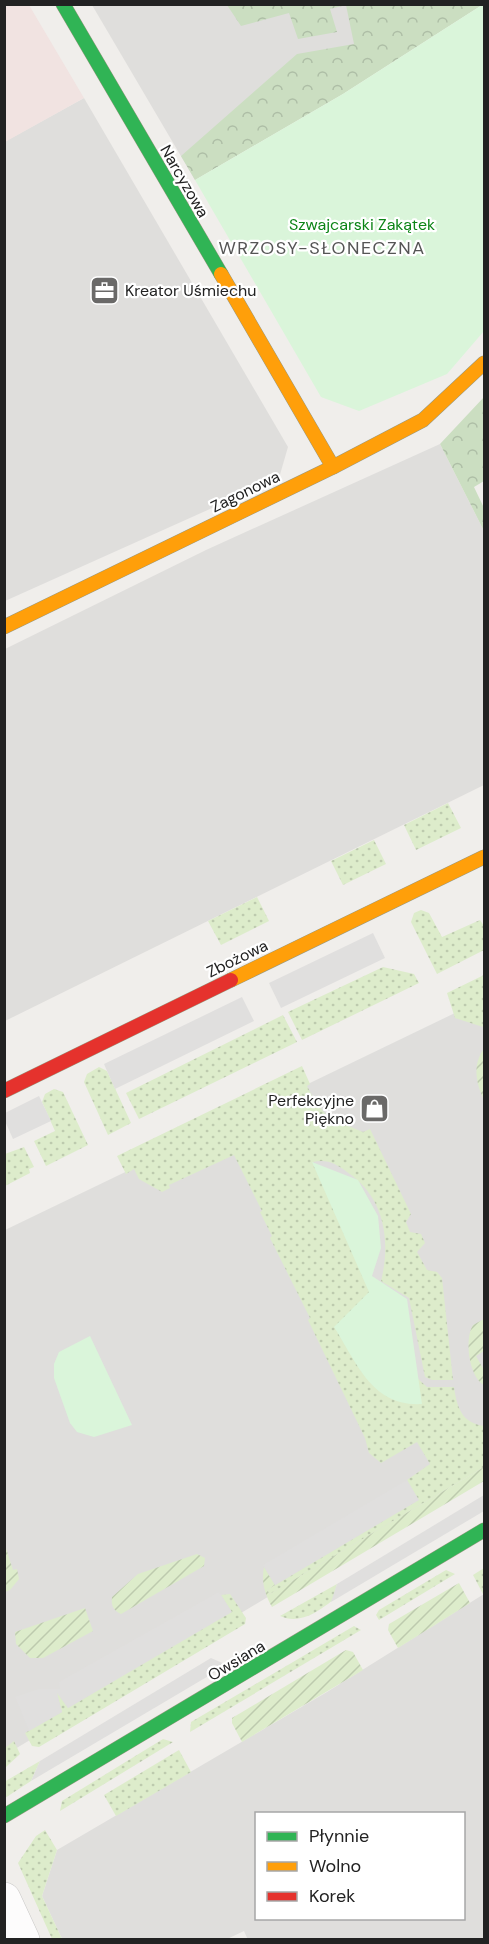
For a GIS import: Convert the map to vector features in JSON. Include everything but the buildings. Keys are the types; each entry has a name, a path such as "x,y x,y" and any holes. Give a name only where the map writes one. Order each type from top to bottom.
{"street":[{"name":"Narcyzowa","path":"63,4 333,467"},
{"name":"Zagonowa","path":"4,627 333,467 423,420 484,363"},
{"name":"Zbożowa","path":"4,1091 484,856"},
{"name":"Owsiana","path":"4,1816 484,1530"},
{"path":"4,1899 23,1940"}],"shaded area":[{"path":"5,4 29,5 84,98 5,142"},
{"path":"92,5 482,5 195,180"},
{"path":"84,98 288,447 279,478 5,601 4,142"},
{"path":"440,444 484,531 484,785 5,1021 5,649 206,550"},
{"path":"373,933 385,958 281,1008 269,983"},
{"path":"242,997 254,1021 115,1089 104,1064"},
{"path":"484,999 484,1467 5,1755 5,1230"},
{"path":"39,1096 51,1121 13,1139 5,1121 5,1113"},
{"path":"407,1480 419,1500 275,1585 263,1565"},
{"path":"484,1495 484,1511 331,1602 337,1584"},
{"path":"219,1592 232,1612 68,1708 57,1693 62,1712 29,1731 15,1697 39,1689 60,1689 59,1682"},
{"path":"484,1594 484,1939 248,1940 244,1931 225,1940 62,1939 42,1896 57,1850 327,1692"},
{"path":"211,1658 227,1665 31,1781 40,1761"}],"green space":[{"path":"227,5 346,5 330,9 337,32 298,39 289,13 241,26"},
{"path":"346,5 482,5 343,94 195,180 181,156 297,54 354,44"},
{"name":"Szwajcarski Zakątek","path":"484,5 484,331 447,374 359,411 321,397 195,180 343,94"},
{"path":"484,397 484,481 474,487 484,508 484,531 440,444"},
{"path":"448,803 461,828 416,850 404,825"},
{"path":"374,840 386,864 343,885 331,861"},
{"path":"257,897 269,921 221,945 208,921"},
{"path":"421,910 429,913 442,937 480,920 484,926 484,950 437,974 411,922 414,913"},
{"path":"383,967 414,974 419,983 302,1040 288,1012"},
{"path":"484,975 483,1027 455,1018 447,993"},
{"path":"283,1015 297,1042 139,1119 126,1093"},
{"path":"484,1049 484,1100 476,1074 478,1061"},
{"path":"302,1066 310,1084 307,1086 323,1111 335,1120 363,1132 370,1129 411,1214 406,1222 410,1232 421,1234 425,1243 417,1252 427,1270 437,1272 442,1278 453,1380 432,1380 425,1377 409,1298 381,1281 385,1236 377,1207 370,1194 360,1182 332,1163 313,1162 415,1376 427,1387 454,1387 462,1413 470,1422 484,1426 484,1467 270,1594 267,1590 418,1500 407,1480 430,1464 417,1442 381,1463 369,1453 365,1438 308,1320 310,1318 270,1238 272,1236 260,1212 262,1211 234,1155 169,1185 170,1188 162,1192 139,1179 134,1169 126,1174 117,1156"},
{"path":"99,1067 107,1071 131,1123 108,1135 84,1082 87,1074"},
{"path":"54,1089 63,1092 88,1145 46,1166 34,1141 55,1131 42,1102 45,1094"},
{"path":"24,1147 34,1167 29,1169 30,1173 5,1186 5,1154"},
{"path":"312,1162 358,1180 378,1216 381,1248 372,1276 407,1299 422,1404 405,1403 390,1398 378,1390 359,1368 334,1327 369,1292"},
{"path":"484,1319 484,1351 476,1356 484,1370 484,1385 479,1381 472,1366 469,1339 473,1325"},
{"path":"90,1336 132,1425 94,1437 77,1432 70,1423 54,1378 54,1364 59,1352"},
{"path":"484,1467 484,1481 272,1607 264,1588 264,1567 275,1585 267,1590 270,1594"},
{"path":"5,1545 13,1570 17,1569 19,1579 10,1590 5,1592"},
{"path":"197,1554 205,1558 204,1566 121,1614 113,1607 112,1597 138,1574"},
{"path":"484,1568 484,1596 473,1575"},
{"path":"446,1570 455,1574 379,1620 376,1615 379,1610"},
{"path":"459,1583 470,1603 398,1648 388,1630 389,1624"},
{"path":"337,1584 333,1600 315,1613 294,1619 280,1616"},
{"path":"230,1594 246,1618 245,1624 39,1747 32,1746 25,1733 62,1712 56,1690 68,1708 231,1611 221,1595"},
{"path":"85,1608 93,1631 43,1658 30,1658 16,1644 15,1632"},
{"path":"354,1626 361,1630 190,1732 191,1722"},
{"path":"346,1650 353,1652 363,1670 242,1742 232,1723 232,1718"},
{"path":"163,1739 173,1742 60,1811 62,1801"},
{"path":"14,1741 20,1754 5,1768 5,1748"},
{"path":"179,1750 191,1772 116,1816 104,1795"},
{"path":"40,1761 31,1781 5,1798 4,1782"},
{"path":"45,1830 57,1850 42,1896 62,1939 52,1939 18,1863 36,1836"}],"traffic: fast":[{"path":"63,4 221,274"},
{"path":"4,1816 484,1530"}],"traffic: slow":[{"path":"221,274 333,467"},
{"path":"4,627 333,467 423,420 484,363"},
{"path":"231,980 484,857"}],"traffic: jam":[{"path":"4,1091 231,980"}],"place":[{"name":"Kreator Uśmiechu","path":"104,290"},
{"name":"Perfekcyjne Piękno","path":"375,1109"}],"district":[{"name":"WRZOSY-SŁONECZNA","path":"322,248"}]}
